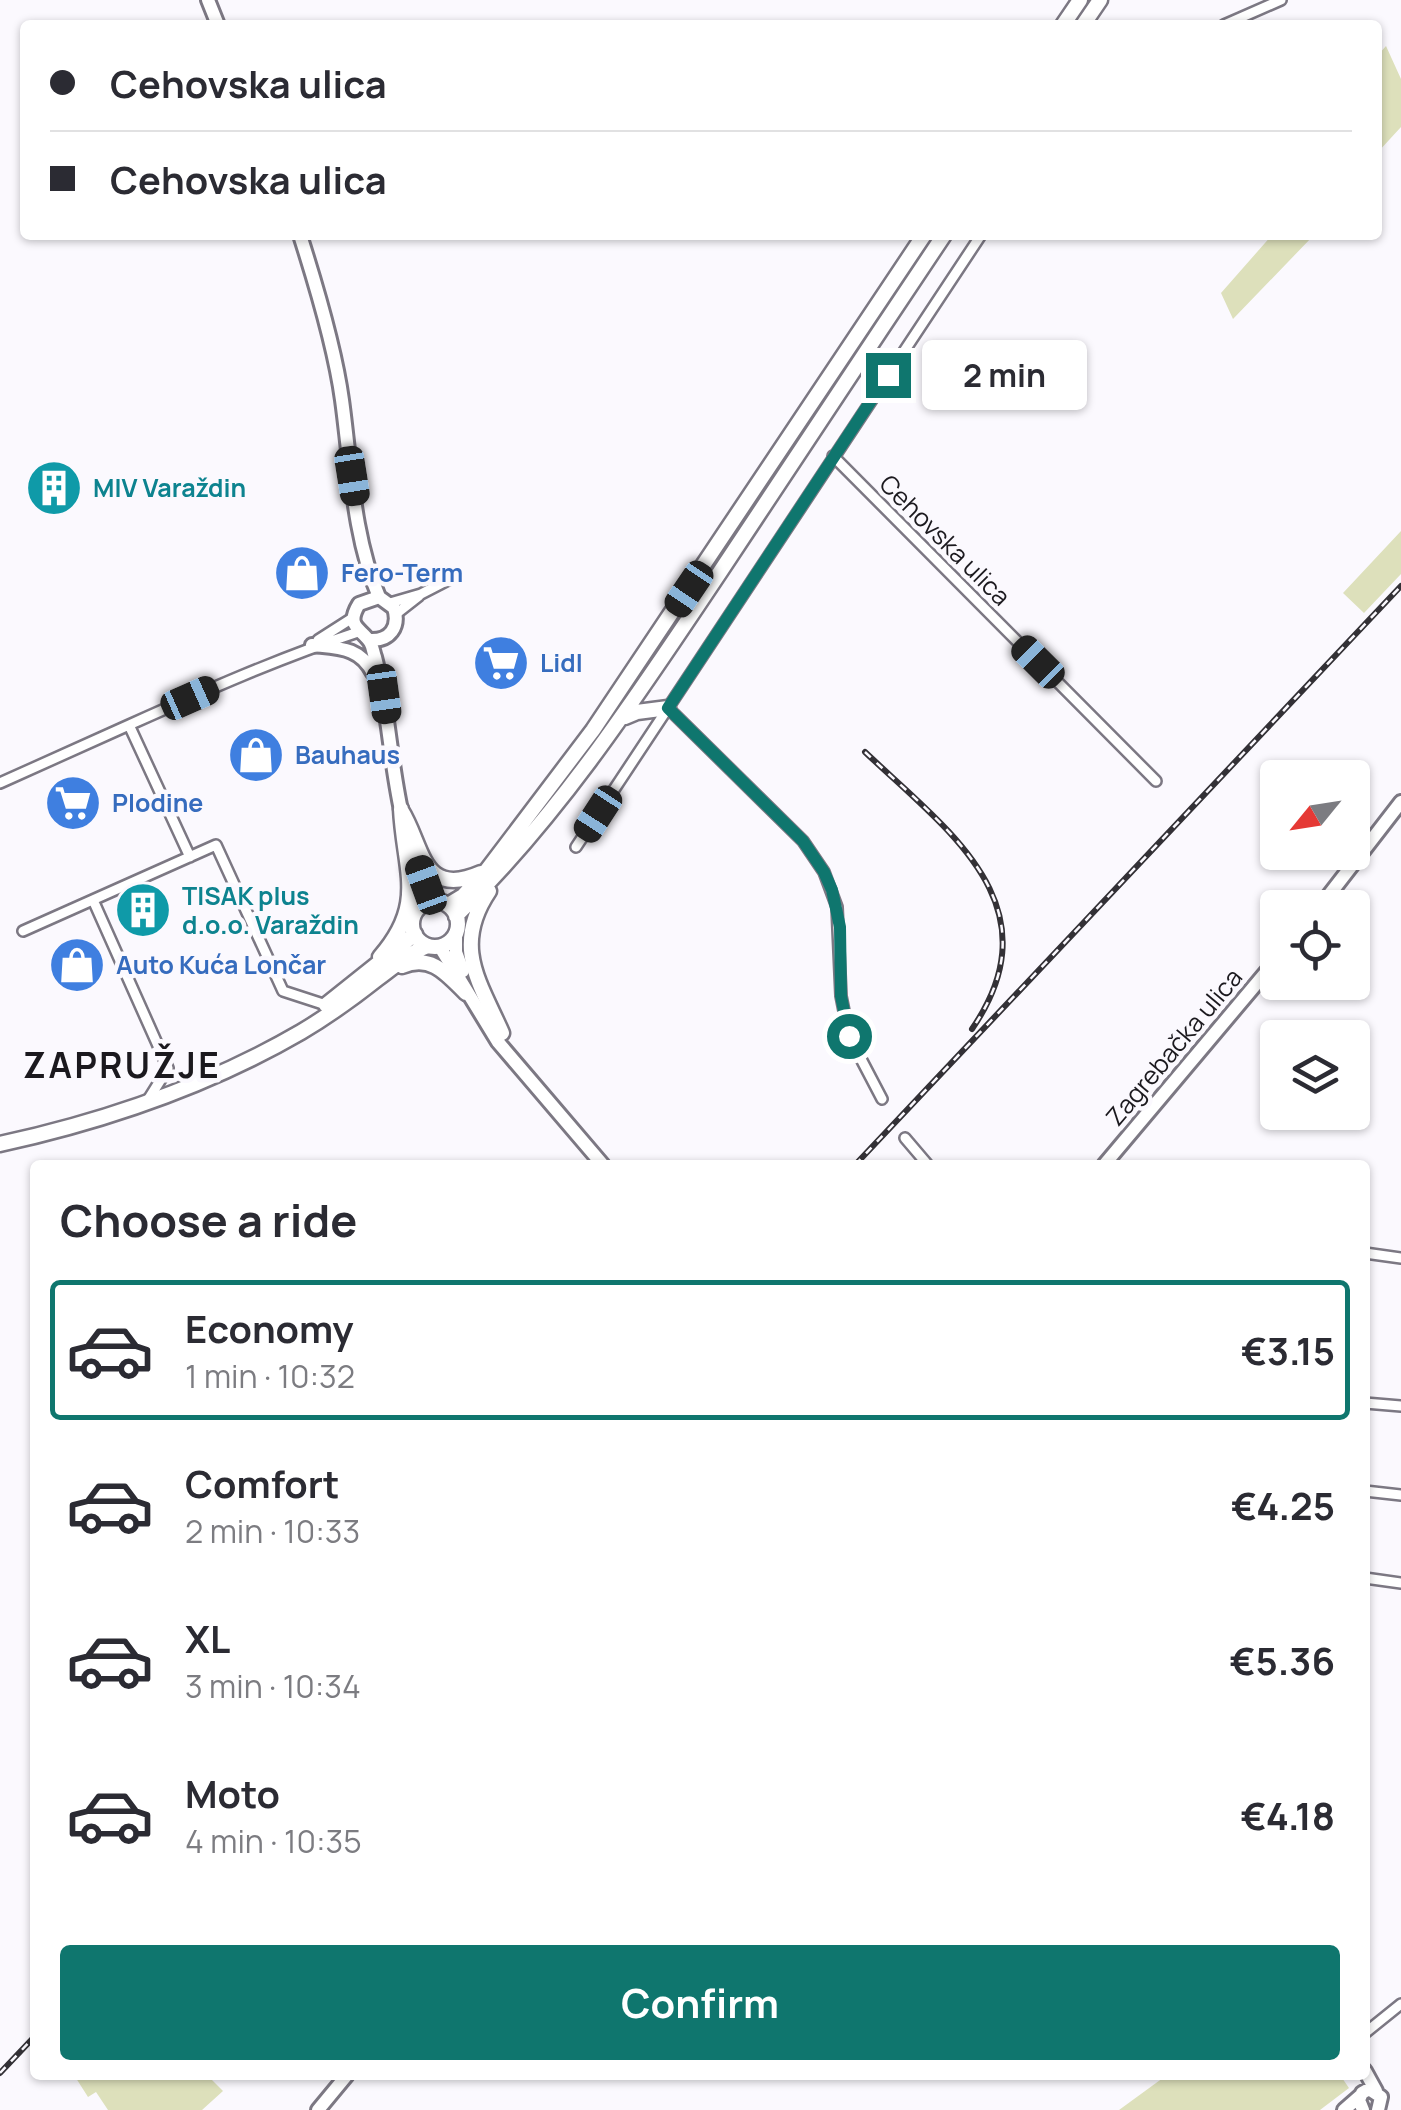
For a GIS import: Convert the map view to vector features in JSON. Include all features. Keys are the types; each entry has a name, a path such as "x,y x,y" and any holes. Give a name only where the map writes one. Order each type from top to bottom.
{"main road":[{"path":"302,240 342,397 368,576 395,628 371,636"},
{"path":"514,1060 476,980 470,957 475,916 492,874 594,730 921,240"},
{"path":"418,909 448,908 492,874 547,820 621,721 941,240"},
{"path":"383,603 355,610 354,617 371,636 384,694 401,809 419,888 413,921 415,934 434,946 485,1025 599,1160"},
{"path":"312,646 355,651 367,661 384,694"},
{"path":"621,721 638,712 668,708"},
{"path":"1334,890 1401,802"},
{"path":"401,809 414,830 425,863 438,877 460,881 492,874"},
{"path":"376,974 406,916 410,874 401,809"},
{"path":"408,836 426,885 448,908 462,970 502,1033"},
{"path":"0,1144 64,1130 145,1104 244,1061 304,1030 376,974 415,934"},
{"path":"244,1061 410,953 456,934"},
{"path":"376,974 410,963 428,962 439,967 466,993"},
{"name":"Zagrebačka ulica","path":"1108,1160 1260,979"},
{"path":"318,2110 343,2080"},
{"path":"1344,2110 1370,2099 1395,2107"}],"street":[{"path":"1235,20 1281,0"},
{"path":"576,847 978,240"},
{"name":"Cehovska ulica","path":"833,456 1156,781"},
{"path":"383,603 421,594 450,579"},
{"path":"0,784 312,646 354,617"},
{"path":"312,646 371,636"},
{"path":"668,708 803,841 824,872 840,927 841,996 849,1036 882,1100"},
{"path":"129,725 190,858"},
{"path":"24,931 216,845 282,991 326,1006"},
{"path":"94,900 168,1068 145,1104"},
{"path":"905,1138 924,1160"},
{"path":"1370,1254 1401,1258"},
{"path":"1370,1403 1401,1406"},
{"path":"1370,1492 1401,1495"},
{"path":"1370,1579 1401,1583"},
{"path":"1370,2028 1401,2004"}],"green space":[{"path":"1386,46 1401,79 1401,127 1382,148 1382,50"},
{"path":"1268,240 1309,240 1233,319 1221,293"},
{"path":"1401,531 1401,574 1364,613 1343,593"},
{"path":"77,2080 212,2080 223,2091 202,2110 108,2110 96,2092 88,2097"},
{"path":"1160,2080 1343,2080 1349,2088 1320,2110 1119,2110"}],"railway":[{"path":"860,1160 1401,586"},
{"path":"865,752 957,841 981,873 997,907 1003,944 995,985 972,1029"},
{"path":"0,2073 30,2041"}],"place":[{"name":"MIV Varaždin","path":"54,488"},
{"name":"Fero-Term","path":"302,573"},
{"name":"Lidl","path":"501,663"},
{"name":"Bauhaus","path":"256,755"},
{"name":"Plodine","path":"73,803"},
{"name":"TISAK plus d.o.o. Varaždin","path":"143,910"},
{"name":"Auto Kuća Lončar","path":"77,965"}],"district":[{"name":"ZAPRUŽJE","path":"122,1066"}],"route":[{"path":"849,1036 841,996 840,927 824,872 803,841 668,708 888,375"}]}
